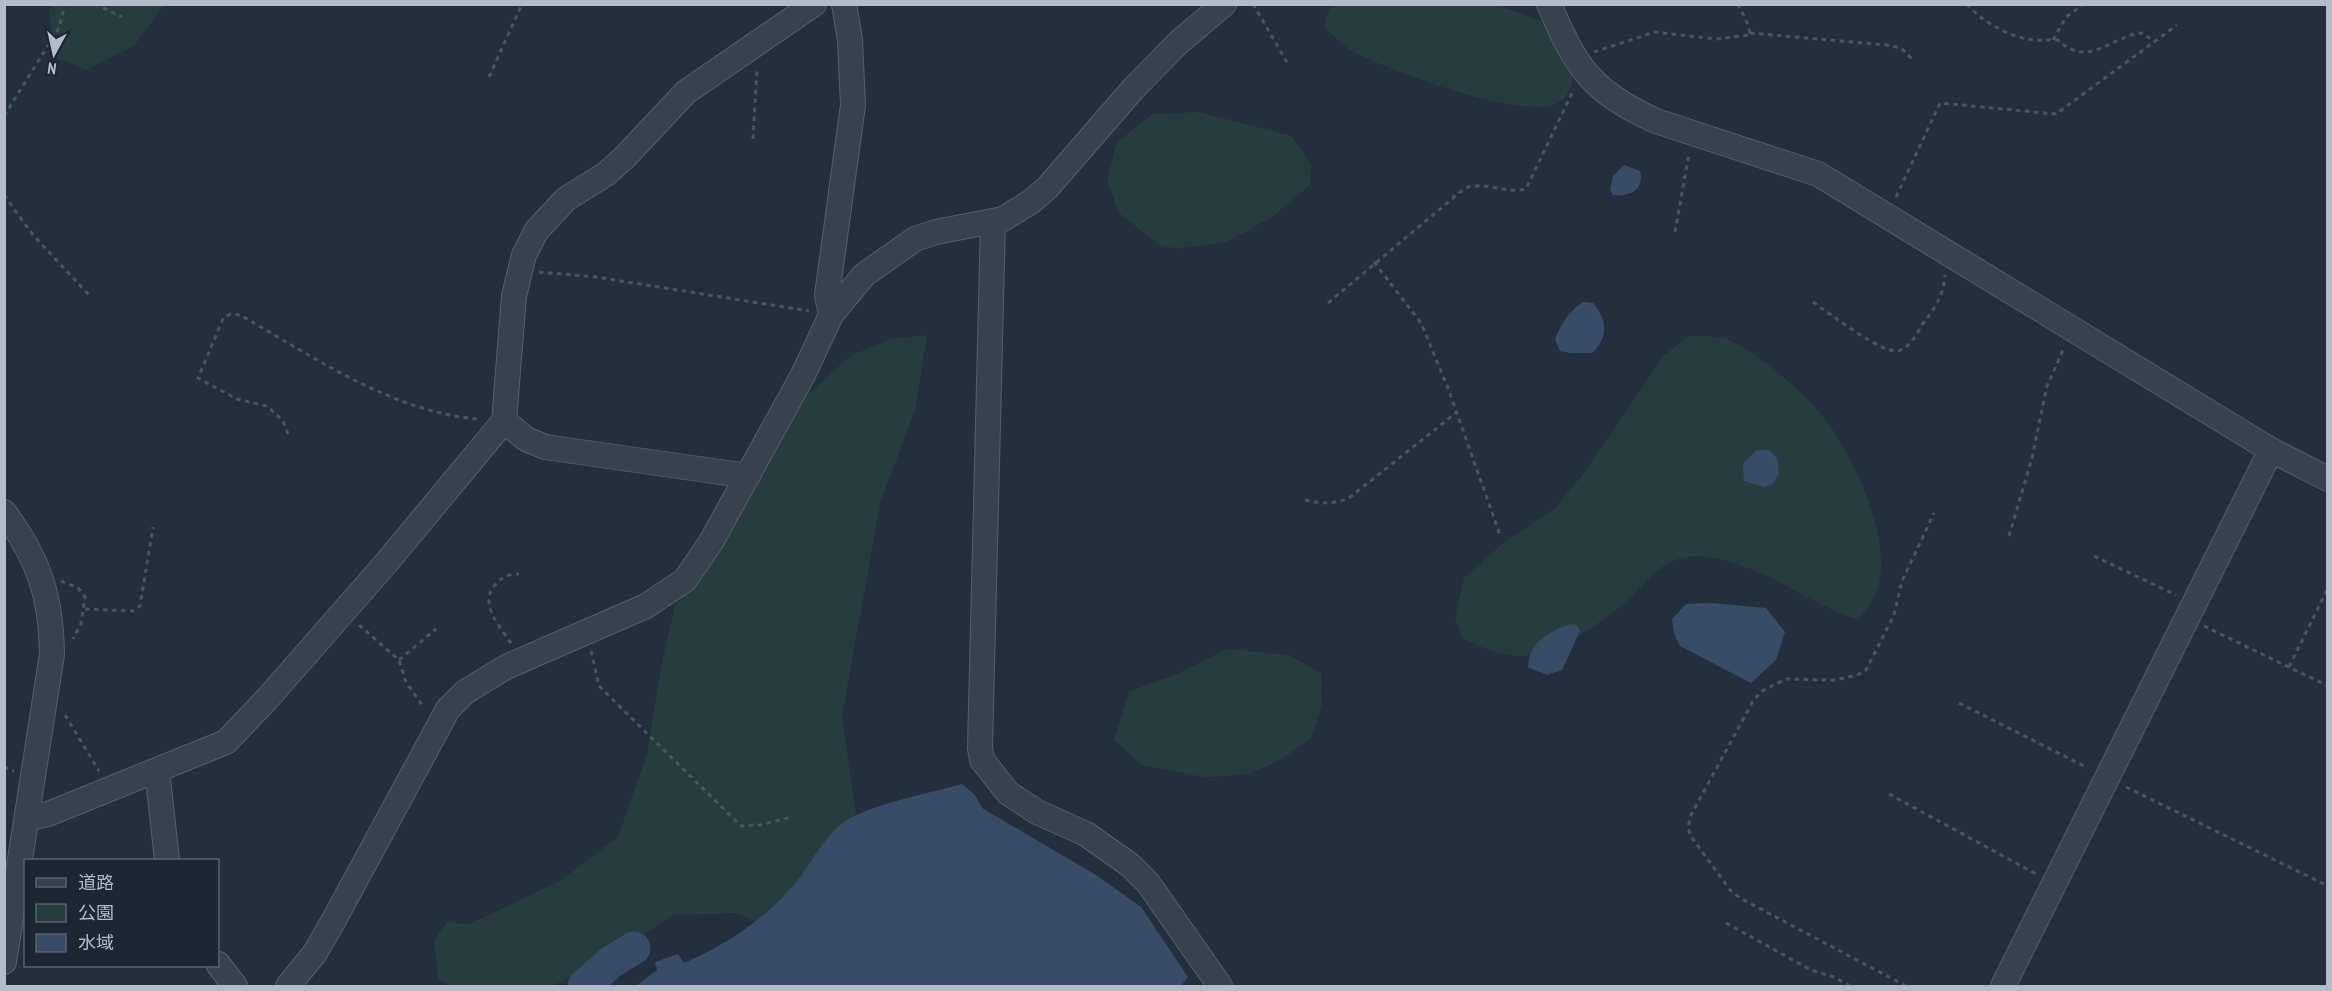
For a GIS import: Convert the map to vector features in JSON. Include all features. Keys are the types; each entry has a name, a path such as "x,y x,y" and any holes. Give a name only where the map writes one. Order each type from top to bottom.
{"street":[{"path":"28,818 48,814 226,742 344,611 504,422 509,334 520,269 537,230 549,215 624,158 686,92 813,4"},
{"path":"831,315 827,295 853,105 854,77 844,4"},
{"path":"288,987 315,953 448,709 480,680 646,606 685,580 711,542 748,476 803,375 831,315 864,275 915,239 936,232 993,221 1018,211 1048,187 1178,42 1224,4"},
{"path":"1549,4 1582,68 1607,94 1631,110 1818,174 2271,450 2328,479"},
{"path":"993,221 980,748 982,760 1008,793 1037,812 1086,834 1130,865 1161,898 1218,986"},
{"path":"504,422 526,439 545,447 748,476"},
{"path":"2003,987 2271,450"},
{"path":"4,512 33,556 42,579 50,609 52,654 4,962"},
{"path":"158,770 167,859"},
{"path":"219,965 235,987"}],"path":[{"path":"4,116 59,28 65,4"},
{"path":"95,4 122,17"},
{"path":"489,77 522,4"},
{"path":"1253,4 1288,64"},
{"path":"1738,4 1750,33"},
{"path":"1967,4 1983,18 2011,34 2037,40 2054,39 2078,53 2101,50 2130,34 2142,33 2155,42"},
{"path":"2054,39 2066,17 2084,4"},
{"path":"1886,216 1941,103 2056,114 2177,25"},
{"path":"1328,303 1374,262 1465,188 1483,184 1512,191 1526,189 1580,78 1582,68 1590,54 1604,47 1655,32 1716,39 1750,35 1750,33 1886,45 1901,48 1914,61"},
{"path":"753,139 757,70 755,45"},
{"path":"1674,232 1685,171 1695,133"},
{"path":"4,195 33,234 90,296"},
{"path":"1813,302 1890,352 1900,351 1911,342 1940,300 1949,254"},
{"path":"1374,262 1421,323 1457,412 1500,535"},
{"path":"520,269 596,278 831,315"},
{"path":"288,434 283,421 267,406 237,399 198,378 224,319 230,314 240,315 347,375 407,402 452,417 504,422"},
{"path":"2009,536 2031,458 2047,386 2073,328"},
{"path":"1305,500 1336,503 1349,498 1457,412"},
{"path":"1906,987 1740,897 1717,872 1690,835 1688,827 1691,815 1710,783 1721,756 1753,701 1762,691 1786,679 1835,680 1857,675 1866,670 1894,615 1902,581 1934,513"},
{"path":"85,609 133,611 140,606 153,527"},
{"path":"2094,556 2289,667 2328,686"},
{"path":"519,574 511,574 495,584 489,593 489,606 496,622 524,659"},
{"path":"2289,667 2328,588"},
{"path":"344,611 399,660 406,682 428,712 441,723"},
{"path":"399,660 436,629"},
{"path":"587,632 599,686 741,826 760,825 791,817"},
{"path":"1959,703 2328,886"},
{"path":"45,710 63,713 109,788"},
{"path":"1889,794 2022,868 2055,882"},
{"path":"1726,923 1811,970 1834,977 1850,987"}],"green space":[{"path":"52,4 164,5 134,46 86,70 55,57 49,10"},
{"path":"1339,5 1497,5 1541,21 1575,65 1571,87 1569,92 1556,104 1539,107 1486,99 1422,80 1352,51 1338,40 1324,27 1329,9"},
{"path":"1199,112 1291,136 1312,165 1310,185 1272,217 1227,242 1177,249 1158,244 1118,212 1107,179 1117,142 1153,114"},
{"path":"927,335 915,410 880,504 842,716 856,815 847,882 800,938 735,913 672,915 610,958 552,986 449,986 438,978 434,940 447,922 469,924 560,881 618,837 647,754 661,667 680,584 777,423 850,356 891,339"},
{"path":"1690,336 1727,339 1753,354 1798,390 1831,427 1855,470 1876,524 1881,552 1880,578 1872,601 1856,619 1836,612 1749,568 1726,560 1704,557 1682,558 1661,568 1622,605 1596,625 1550,650 1514,656 1491,650 1462,638 1455,618 1464,578 1502,544 1554,509 1581,477 1664,355"},
{"path":"1227,649 1289,655 1321,673 1322,706 1311,738 1282,759 1247,775 1203,777 1142,765 1114,740 1129,691 1175,675"}],"water":[{"path":"1624,165 1640,171 1640,183 1630,193 1613,195 1610,190 1613,176"},
{"path":"1583,302 1593,303 1601,315 1604,328 1601,341 1592,353 1560,351 1555,339 1557,333 1570,314"},
{"path":"1757,450 1769,450 1777,458 1779,474 1773,484 1764,487 1744,481 1743,463"},
{"path":"1711,603 1766,608 1785,632 1776,660 1751,683 1680,646 1674,633 1672,619 1686,604"},
{"path":"1570,624 1577,625 1580,631 1562,670 1547,675 1528,667 1532,651 1541,639"},
{"path":"962,784 975,795 982,808 1096,875 1141,907 1188,977 1181,986 636,986 657,970 655,962 678,954 684,963 746,929 786,894 834,830 851,818 881,806"}],"waterway":[{"path":"584,986 611,962 634,948"}]}
